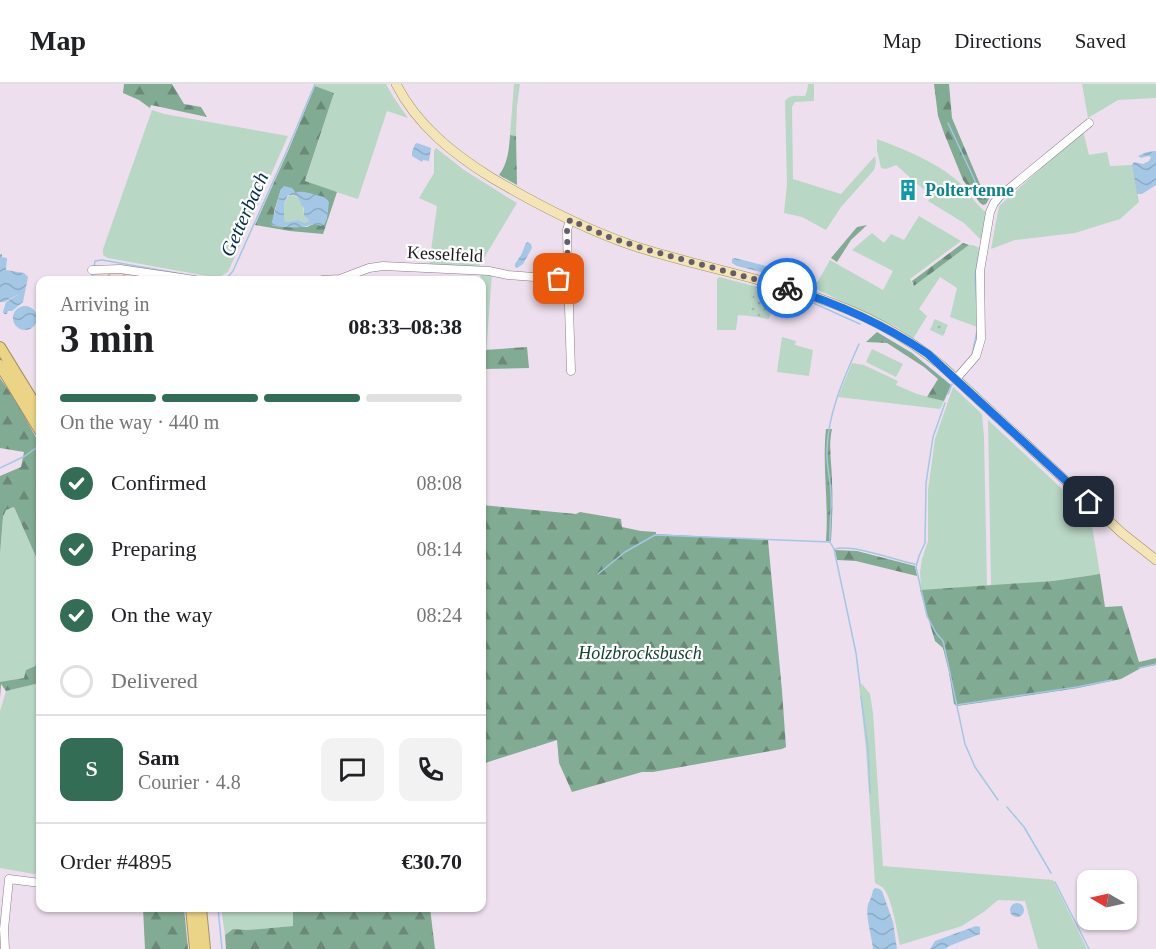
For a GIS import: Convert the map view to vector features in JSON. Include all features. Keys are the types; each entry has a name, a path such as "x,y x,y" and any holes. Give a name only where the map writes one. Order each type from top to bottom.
{"highway":[{"path":"0,347 36,406"},
{"path":"0,365 36,424"},
{"path":"191,912 195,949"},
{"path":"201,912 205,949"}],"main road":[{"path":"396,84 418,118 439,140 509,188 570,220 632,245 780,286 834,304 913,344 928,354 1122,533 1156,560"}],"street":[{"path":"956,379 976,356 981,339 980,271 990,212 994,203 999,196 1089,123"},
{"path":"570,220 567,230 572,371"},
{"name":"Kesselfeld","path":"348,276 369,268 383,266 489,271 508,275 559,279 568,275"},
{"path":"94,270 120,268 170,276"},
{"path":"5,949 4,886 9,879 36,882"}],"shaded area":[{"path":"115,270 155,276 94,276 95,272"}],"green space":[{"path":"124,84 172,84 184,104 201,107 207,117 151,105 150,108 123,93"},
{"path":"316,84 386,84 408,118 387,111 358,199 305,182 334,93 315,86"},
{"path":"514,84 520,84 516,136 510,135"},
{"path":"808,84 814,84 814,101 795,102 792,107 793,179 841,194 875,156 876,162 874,170 841,207 826,230 802,217 784,213 787,184 785,101 792,96 805,96"},
{"path":"934,84 949,84 952,118 982,189 990,197 986,204 980,203 963,180 938,116"},
{"path":"1082,84 1156,84 1156,98 1118,100 1088,118"},
{"path":"315,86 334,93 305,181 337,192 323,234 255,225","holes":["281,189 293,189 295,193 319,197 319,224 307,227 273,226 274,212"]},
{"path":"152,110 288,136 228,272 221,276 207,276 108,258 103,255 103,249"},
{"path":"1083,131 1089,155 1107,152 1110,166 1132,165 1139,202 1120,219 1075,233 1015,240 991,249 999,206"},
{"path":"510,135 516,136 517,185 499,175 506,161"},
{"path":"877,139 927,160 959,182 987,213 981,240 964,223 928,201 931,196 896,165 886,169 881,168"},
{"path":"436,148 464,170 517,203 478,268 429,266 437,206 419,198 434,173"},
{"path":"289,195 301,202 304,216 309,220 308,223 284,220 284,204"},
{"path":"919,216 961,241 910,279 914,286 969,245 981,249 980,328 950,317 957,288 940,277 919,309 927,316 913,339 898,328 814,288 830,260 883,290 893,271 852,250 872,233 884,243 891,234 904,240"},
{"path":"867,225 851,240 837,262 831,258 857,227"},
{"path":"963,243 969,245 914,286 912,281"},
{"path":"481,273 492,274 486,353 486,276 481,276"},
{"path":"719,277 754,286 750,316 738,315 736,330 717,330 717,279"},
{"path":"754,286 775,292 769,319 750,316"},
{"path":"935,319 948,325 943,336 930,330"},
{"path":"877,332 912,353 951,385 944,401 927,397 938,379 924,367 887,343 866,342"},
{"path":"782,337 796,341 795,345 813,350 809,376 777,372"},
{"path":"527,347 529,368 486,369 486,350"},
{"path":"872,349 903,364 896,377 866,362"},
{"path":"852,363 864,365 898,381 896,385 917,394 944,401 940,409 838,397"},
{"path":"0,378 18,404 36,438 36,557 14,507 6,510 3,517 0,554 0,476 21,467 24,452 0,448"},
{"path":"953,387 982,414 987,586 921,590 920,572 928,541 928,490 935,439"},
{"path":"988,420 1092,517 1100,574 1053,581 991,586"},
{"path":"826,429 832,429 830,449 831,541 826,541"},
{"name":"Holzbrocksbusch","path":"486,505 576,514 580,512 621,519 622,527 656,532 656,534 768,540 786,747 653,772 642,772 572,792 559,763 557,740 486,763"},
{"path":"14,507 36,557 36,666 26,670 25,678 0,683 0,554 3,517 6,510"},
{"path":"835,550 857,551 915,566 917,576 856,561 837,560"},
{"path":"1100,574 1105,607 1122,606 1139,662 1156,658 1156,665 1141,668 1121,679 1078,688 957,706 954,704 943,648 935,641 920,590 1053,581"},
{"path":"36,666 36,684 6,691 1,684 0,698 0,682 24,678 26,670"},
{"path":"36,684 36,874 0,868 0,711 6,691"},
{"path":"862,684 870,694 873,713 883,866 1053,880 1087,949 1038,949 1025,901 998,900 962,926 900,945 889,899 883,888 875,883 866,749 859,685"},
{"path":"143,912 184,912 188,949 145,949"},
{"path":"222,912 293,912 293,926 233,929 225,935"},
{"path":"293,912 430,912 435,949 226,949 225,935 233,929 293,926"}],"water":[{"path":"417,143 431,148 429,161 423,160 422,162 412,156"},
{"path":"1156,151 1156,185 1142,194 1137,194 1132,165 1134,162 1143,164 1149,161 1151,157 1138,156"},
{"path":"284,186 292,188 295,193 306,192 325,197 329,202 324,225 314,224 293,228 271,225 281,189","holes":["288,195 297,197 304,208 304,216 309,220 308,222 298,220 286,222 284,220 284,204"]},
{"path":"528,242 532,248 523,264 517,268 515,264"},
{"path":"0,254 7,258 6,270 24,273 28,277 23,302 7,314 3,312 6,302 21,293 0,302"},
{"path":"732,259 796,274 799,275 799,279 796,281 737,266 732,263"},
{"path":"25,306 34,309 36,323 34,327 25,330 16,327 13,318 16,309"},
{"path":"875,888 882,891 893,922 897,949 873,949 867,909"},
{"path":"1017,903 1022,905 1024,910 1022,915 1017,917 1012,915 1010,910 1012,905"},
{"path":"976,926 980,927 980,934 945,949 930,949 935,941"}],"waterway":[{"name":"Getterbach","path":"229,276 233,271 315,84"},
{"path":"948,123 983,198"},
{"path":"977,312 975,275 979,255"},
{"name":"Getterbach","path":"94,268 95,261 102,260 182,274"},
{"name":"Getterbach","path":"92,276 93,272"},
{"path":"756,287 811,302 860,324"},
{"path":"972,355 977,331"},
{"path":"859,344 830,422 827,456 831,490 830,542 834,549 856,653 860,685"},
{"path":"948,394 952,384"},
{"path":"945,403 933,437 926,483 925,543 916,567 927,616 943,641 965,744 975,767 998,800"},
{"name":"Getterbach","path":"0,468 36,448"},
{"path":"598,574 625,552 655,535 830,542"},
{"path":"835,549 863,550 915,564"},
{"path":"1139,668 1156,664"},
{"path":"956,705 1112,680"},
{"path":"861,696 868,749 870,793"},
{"path":"1007,807 1024,827 1051,873"},
{"path":"1055,882 1089,949"},
{"path":"218,912 222,949"}],"way so far":[{"path":"559,279 568,275 567,230 570,220 632,245 787,288"}],"place":[{"name":"Poltertenne","path":"908,190"}],"route":[{"path":"787,288 851,311 928,354 1089,502"}]}
